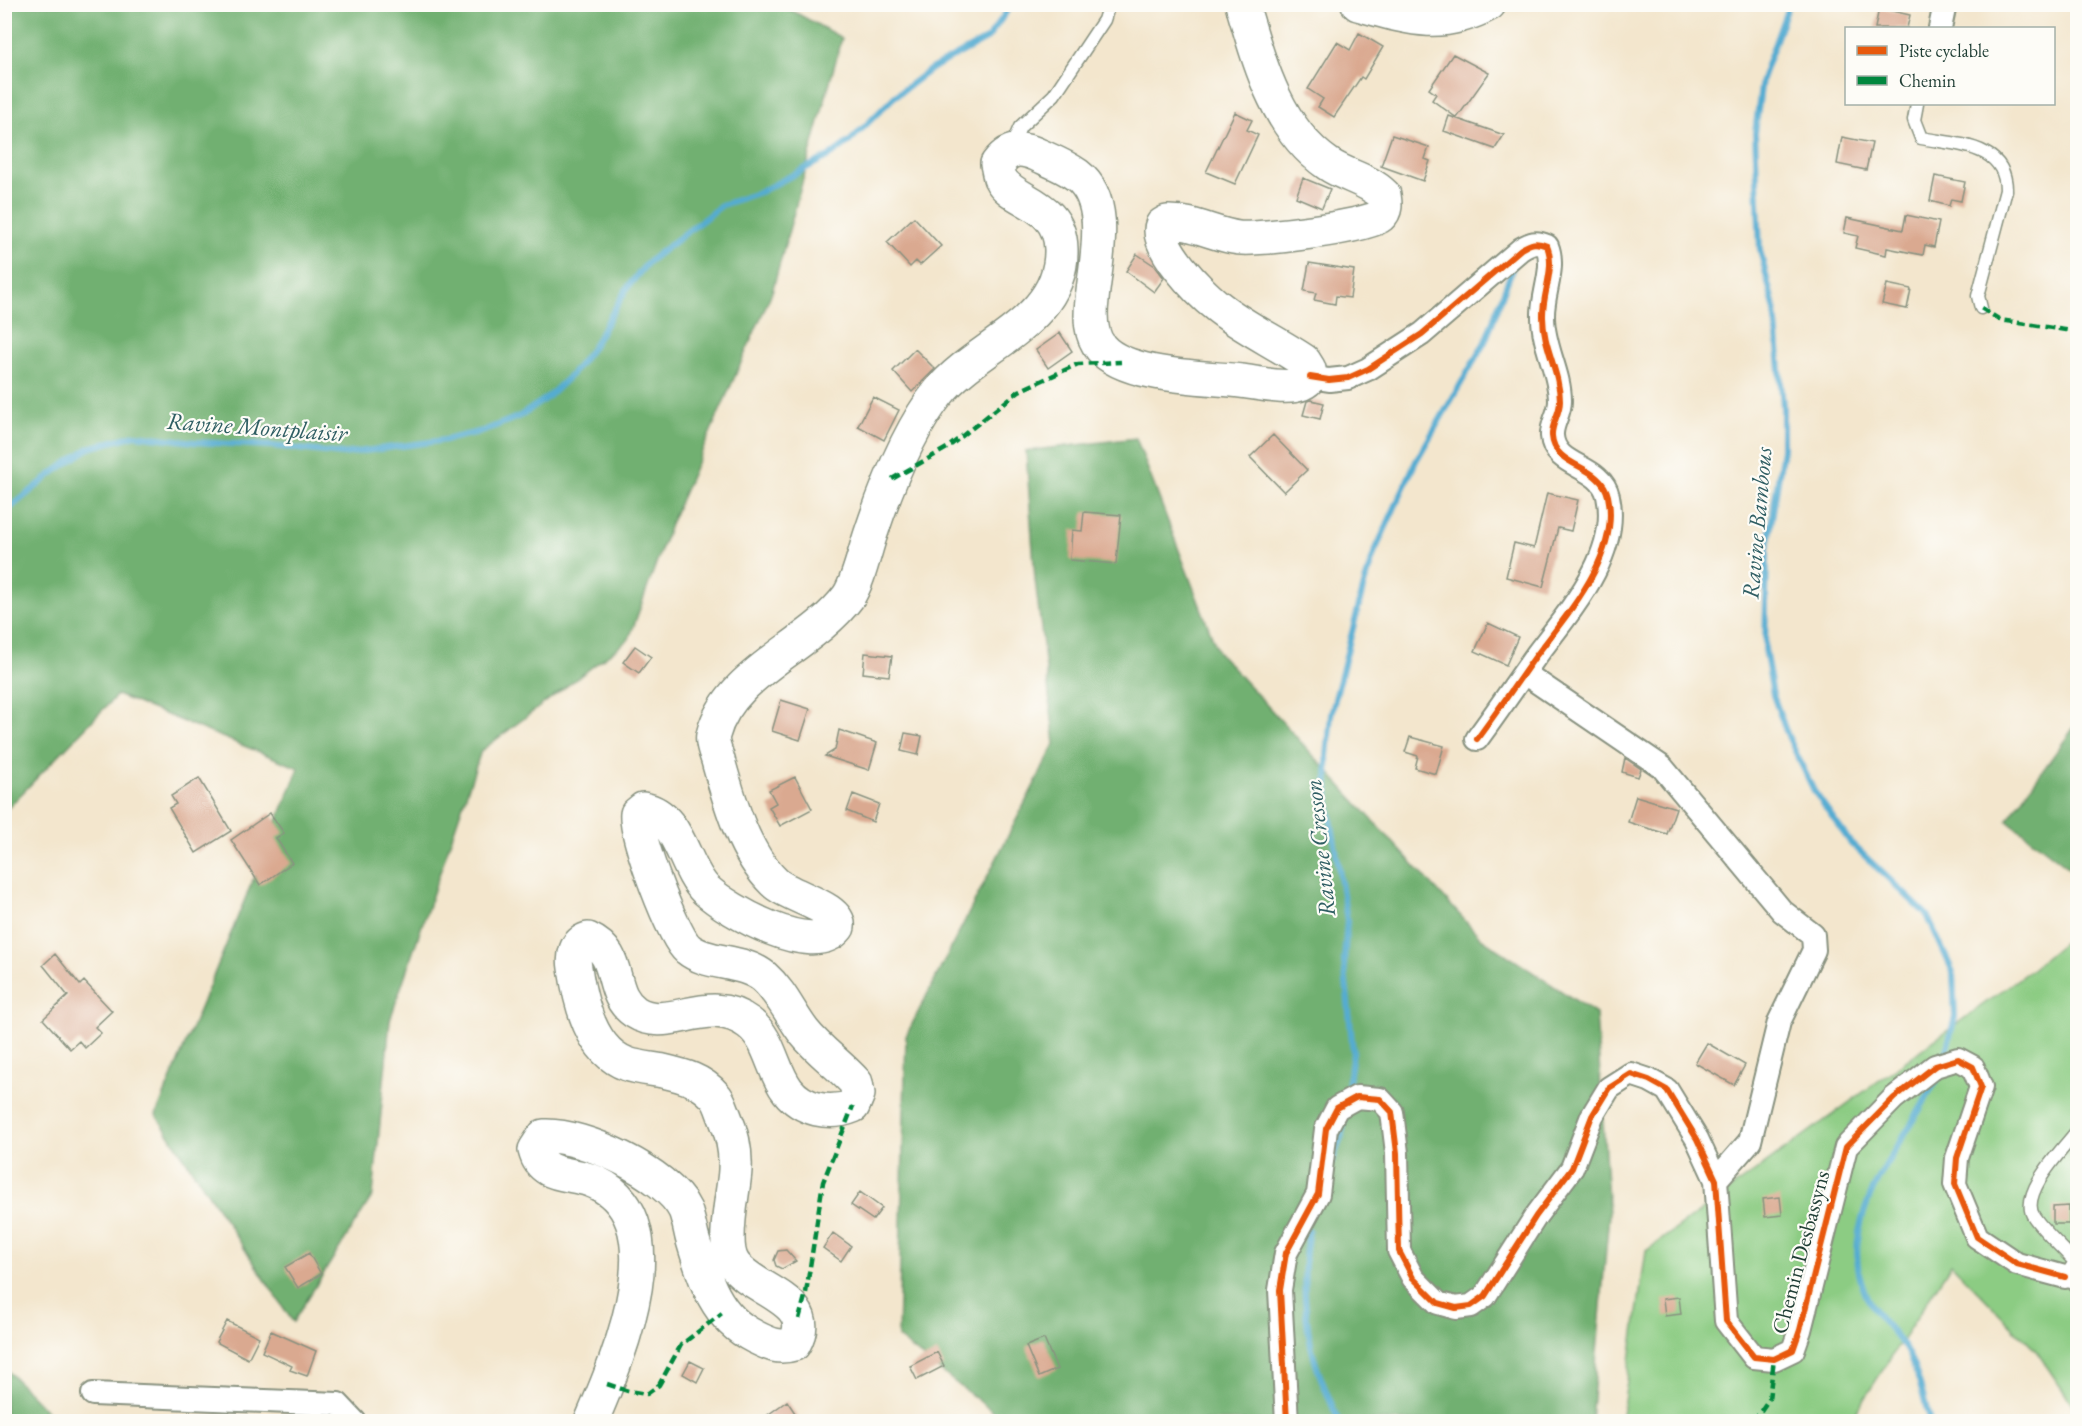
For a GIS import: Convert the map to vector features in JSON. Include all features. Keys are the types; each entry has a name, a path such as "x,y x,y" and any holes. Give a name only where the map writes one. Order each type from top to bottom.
{"main road":[{"path":"591,1422 625,1332 639,1245 631,1216 615,1196 591,1180 544,1168 537,1160 535,1150 544,1136 577,1140 627,1161 662,1183 684,1209 703,1274 722,1313 740,1330 772,1345 783,1348 794,1344 798,1336 799,1319 791,1304 747,1280 732,1262 728,1239 735,1168 732,1134 718,1098 702,1083 681,1075 626,1064 600,1043 584,1010 574,966 576,946 580,941 588,939 602,946 611,959 619,992 632,1010 644,1017 663,1018 706,1010 734,1015 758,1031 779,1080 797,1101 826,1111 853,1106 858,1094 856,1083 805,1034 772,984 749,969 696,954 686,948 672,923 640,842 635,823 637,814 643,809 660,816 674,833 689,865 705,890 742,915 767,928 792,935 819,937 828,935 838,927 839,922 833,912 799,898 775,883 758,863 730,802 712,738 721,716 741,688 828,620 850,595 873,526 892,479 914,430 930,402 944,386 1024,324 1053,287 1060,267 1061,247 1058,230 1048,214 1035,203 1008,188 1000,178 997,164 1005,153 1017,149 1055,162 1078,175 1092,194 1097,212 1098,230 1090,313 1094,336 1102,349 1121,362 1143,369 1273,385 1300,386 1310,377 1310,369 1304,361 1216,306 1166,250 1160,237 1162,225 1167,222 1240,238 1274,237 1358,224 1380,217 1384,211 1384,195 1375,186 1328,164 1300,137 1283,112 1263,73 1242,4"},
{"path":"1358,4 1441,21 1465,17 1489,4"}],"street":[{"path":"1940,27 1946,4"},
{"path":"1310,377 1339,379 1368,369 1422,334 1521,249 1531,243 1547,246 1551,264 1544,298 1544,338 1560,388 1560,407 1552,436 1559,454 1601,479 1608,496 1609,515 1600,560 1575,607 1477,739"},
{"path":"1524,674 1662,767 1782,911 1813,935 1814,950 1779,1022 1750,1141 1734,1162 1716,1179"},
{"name":"Chemin Desbassyns","path":"1287,1422 1280,1290 1284,1262 1286,1253 1318,1194 1326,1129 1337,1108 1357,1097 1380,1099 1392,1112 1397,1153 1399,1251 1413,1278 1438,1303 1456,1308 1471,1306 1485,1296 1536,1216 1572,1168 1593,1116 1609,1089 1631,1074 1650,1080 1666,1090 1698,1139 1716,1179 1726,1321 1754,1357 1774,1359 1793,1350 1800,1330 1846,1147 1894,1098 1935,1066 1958,1059 1973,1067 1981,1087 1957,1158 1955,1184 1977,1237 2018,1264 2071,1283"},
{"path":"93,1394 338,1404 355,1422"}],"lane":[{"path":"1017,149 1016,136 1020,127 1054,95 1104,20 1109,4"},
{"path":"1917,105 1914,120 1921,138 1973,148 1992,156 2002,165 2006,177 2006,190 1977,296 1981,308"},
{"path":"2071,1283 2076,1262 2033,1216 2029,1205 2032,1191 2078,1130"}],"green space":[{"path":"780,4 842,38 772,292 671,522 629,639 481,751 390,1020 373,1195 293,1322 156,1115 299,768 117,695 5,811 5,5"},
{"path":"1136,438 1218,652 1481,938 1596,1014 1609,1214 1591,1421 1005,1421 898,1338 906,1036 1055,744 1035,579 1026,451"},
{"path":"2077,723 2077,874 2007,820"},
{"path":"2077,931 2077,1411 2037,1352 1951,1264 1850,1421 1621,1422 1646,1251 2033,968"},
{"path":"5,1368 56,1421 5,1421"}],"building":[{"path":"1879,8 1910,15 1907,27 1875,27"},
{"path":"1359,33 1383,47 1364,79 1361,77 1334,117 1318,107 1323,99 1308,89 1337,42 1350,50"},
{"path":"1453,54 1489,73 1457,118 1432,100 1436,94 1429,89"},
{"path":"1235,112 1252,120 1247,130 1258,135 1235,184 1206,172"},
{"path":"1449,116 1504,135 1495,149 1444,131"},
{"path":"1392,135 1429,147 1425,159 1430,161 1423,181 1381,166"},
{"path":"1842,137 1872,143 1866,170 1837,164"},
{"path":"1935,176 1965,182 1961,201 1951,199 1949,206 1930,201"},
{"path":"1303,178 1330,189 1322,208 1296,197"},
{"path":"1906,215 1939,222 1934,247 1925,245 1923,255 1887,248 1886,255 1855,248 1858,236 1844,233 1847,218 1903,230"},
{"path":"914,217 941,246 920,265 916,261 910,267 887,242"},
{"path":"1137,254 1155,266 1164,278 1154,292 1126,271"},
{"path":"1309,263 1354,270 1350,298 1336,296 1335,304 1314,300 1316,293 1304,291"},
{"path":"1887,284 1911,289 1907,309 1882,304"},
{"path":"1060,333 1072,351 1048,368 1036,350"},
{"path":"915,349 935,369 912,392 893,371"},
{"path":"873,397 899,410 884,440 858,426"},
{"path":"1307,401 1324,403 1320,419 1303,415"},
{"path":"1273,435 1307,470 1284,492 1250,457"},
{"path":"1547,493 1578,500 1571,531 1558,528 1543,587 1506,577 1514,543 1534,548"},
{"path":"1084,512 1121,515 1116,564 1070,560 1072,530 1082,531"},
{"path":"1488,623 1518,637 1506,665 1475,651"},
{"path":"635,646 651,657 639,673 623,662"},
{"path":"865,653 892,656 889,676 863,673"},
{"path":"781,700 810,709 800,740 772,731"},
{"path":"839,730 877,743 869,770 825,756 835,750"},
{"path":"905,733 922,736 918,755 901,751"},
{"path":"1410,737 1444,746 1436,774 1415,768 1418,756 1405,752"},
{"path":"1625,758 1641,769 1638,777 1622,772"},
{"path":"795,777 812,809 780,826 769,807 776,803 769,790"},
{"path":"199,778 231,831 196,853 169,808 176,804 171,796"},
{"path":"853,794 879,804 873,822 847,811"},
{"path":"1636,796 1676,808 1667,834 1628,822"},
{"path":"270,813 284,833 276,838 292,863 260,885 231,840"},
{"path":"55,954 80,985 84,981 112,1011 95,1027 101,1033 85,1048 79,1041 70,1049 43,1019 68,996 43,965"},
{"path":"1707,1043 1745,1065 1734,1085 1695,1063"},
{"path":"860,1192 882,1208 873,1220 851,1205"},
{"path":"1780,1197 1782,1215 1765,1217 1763,1199"},
{"path":"2069,1206 2069,1224 2053,1224 2053,1207"},
{"path":"833,1233 851,1246 841,1261 823,1248"},
{"path":"786,1250 796,1261 782,1269 776,1266 774,1260 778,1251"},
{"path":"309,1253 321,1274 298,1288 285,1267"},
{"path":"1679,1297 1681,1314 1665,1316 1663,1299"},
{"path":"227,1321 259,1337 248,1359 216,1342"},
{"path":"271,1331 316,1351 307,1376 290,1370 292,1366 262,1352"},
{"path":"1044,1339 1057,1369 1039,1377 1026,1346"},
{"path":"937,1352 944,1366 917,1380 910,1366"},
{"path":"690,1361 704,1368 697,1382 683,1374"},
{"path":"787,1401 801,1422 758,1422"}],"waterway":[{"name":"Ravine Montplaisir","path":"4,513 54,472 89,448 135,435 343,454 445,440 483,431 520,416 548,397 572,374 592,348 627,288 648,262 722,205 760,192 831,155 850,141 894,97 931,69 988,38 1012,4"},
{"name":"Ravine Bambous","path":"1789,4 1762,79 1755,133 1760,250 1775,311 1783,407 1783,449 1767,549 1765,649 1773,695 1787,734 1814,791 1850,842 1927,915 1953,972 1955,1017 1945,1056"},
{"name":"Ravine Cresson","path":"1347,1095 1353,1052 1344,961 1347,920 1328,800 1327,756 1331,715 1364,585 1375,551 1416,461 1485,342 1513,267"},
{"name":"Ravine Bambous","path":"1930,1422 1910,1356 1865,1293 1858,1263 1859,1234 1867,1205 1879,1177 1940,1072"},
{"name":"Ravine Cresson","path":"1332,1162 1342,1135 1345,1111"},
{"name":"Ravine Cresson","path":"1309,1231 1304,1279 1308,1330 1317,1369 1339,1422"}],"marked path":[{"path":"1981,308 2000,320 2078,332"},
{"path":"892,479 947,448 1019,391 1078,364 1121,362"},
{"path":"799,1319 806,1293 823,1182 853,1106"},
{"path":"607,1384 647,1394 659,1385 681,1345 722,1313"},
{"path":"1753,1422 1769,1399 1774,1359"}],"cycle path":[{"path":"1310,377 1329,380 1348,378 1368,369 1422,334 1521,249 1534,243 1547,246 1550,263 1543,317 1560,401 1552,436 1561,454 1588,471 1604,486 1608,496 1610,518 1607,540 1599,562 1576,603 1477,739"},
{"path":"1287,1422 1280,1290 1286,1253 1318,1194 1326,1129 1337,1108 1357,1097 1380,1099 1392,1112 1397,1153 1399,1251 1413,1278 1438,1303 1456,1308 1471,1306 1485,1296 1536,1216 1572,1168 1592,1116 1609,1088 1631,1074 1649,1080 1667,1090 1697,1139 1716,1180 1726,1321 1754,1357 1774,1359 1793,1350 1800,1330 1846,1147 1894,1098 1935,1066 1958,1059 1973,1067 1981,1087 1957,1158 1955,1184 1977,1237 2017,1264 2065,1277"}]}
